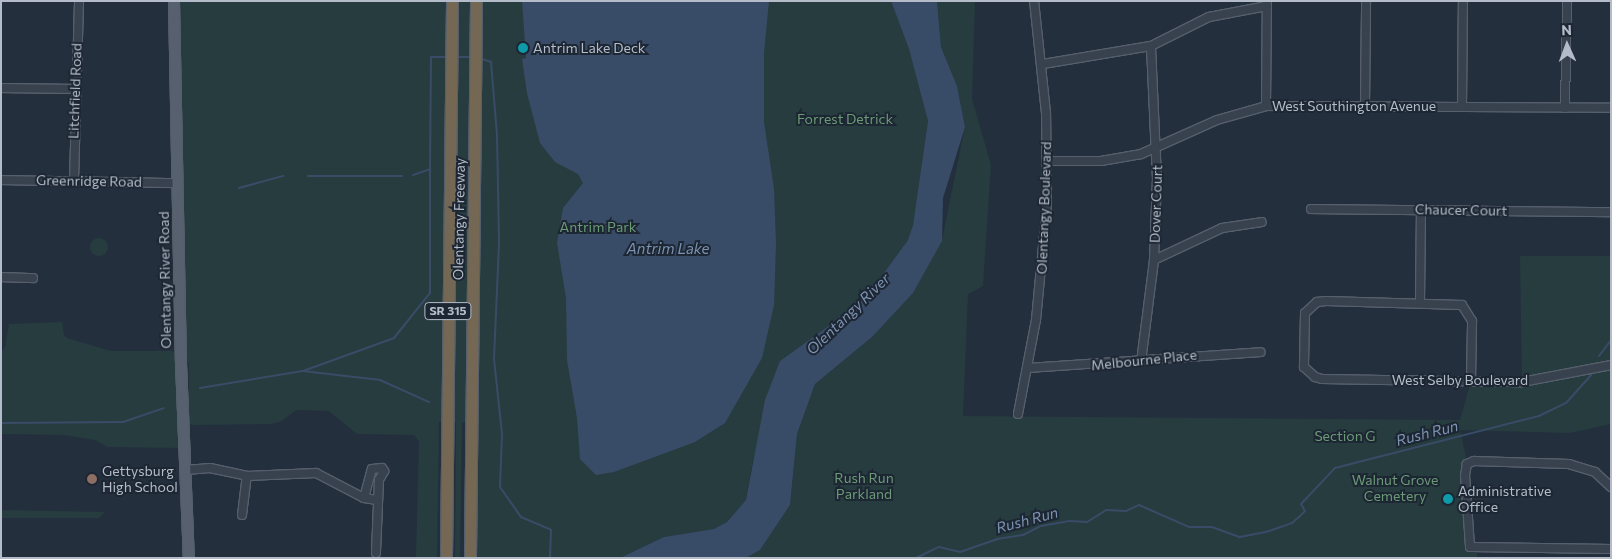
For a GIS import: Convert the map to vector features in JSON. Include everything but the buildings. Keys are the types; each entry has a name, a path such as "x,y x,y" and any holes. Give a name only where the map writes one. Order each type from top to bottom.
{"highway":[{"name":"Olentangy Freeway","path":"446,558 452,1"},
{"name":"Olentangy Freeway","path":"470,558 476,1"}],"main road":[{"name":"Olentangy River Road","path":"174,1 177,183 189,558"}],"street":[{"name":"Litchfield Road","path":"74,181 74,89 79,1"},
{"name":"Olentangy Boulevard","path":"1018,414 1028,368 1043,258 1047,161 1042,64 1034,1"},
{"path":"1365,105 1366,1"},
{"path":"1462,106 1463,1"},
{"path":"1565,108 1567,1"},
{"path":"1042,64 1151,46 1209,17 1267,4 1266,106"},
{"name":"Dover Court","path":"1141,362 1154,260 1158,149 1151,46"},
{"path":"1,88 74,89"},
{"name":"West Southington Avenue","path":"1047,161 1101,161 1158,149 1217,120 1266,106 1365,105 1611,108"},
{"name":"Greenridge Road","path":"1,180 177,183"},
{"name":"Chaucer Court","path":"1311,208 1611,212"},
{"path":"1421,210 1420,302 1462,305 1472,322 1471,381"},
{"path":"1154,260 1222,228 1262,222"},
{"path":"1,277 33,278"},
{"name":"West Selby Boulevard","path":"1420,302 1326,301 1309,307 1303,320 1304,367 1309,373 1322,379 1522,382 1590,366 1606,365"},
{"name":"Melbourne Place","path":"1028,368 1141,362 1197,355 1260,352"},
{"path":"1611,487 1595,472 1578,465 1470,461 1465,475 1468,542 1473,548 1611,549"},
{"path":"364,498 372,469 379,466 384,472 379,480 377,500 376,553"},
{"path":"186,470 220,469 248,476 316,473 364,498 377,500"},
{"path":"242,515 248,476"}],"green space":[{"name":"Antrim Park","path":"174,1 891,1 909,49 928,121 913,225 908,240 881,277 834,322 780,361 753,461 746,500 727,522 714,529 664,537 620,558 477,558 479,422 462,422 460,558 455,558 456,422 439,422 437,558 416,558 419,441 414,435 357,434 329,411 296,410 282,421 271,424 192,425 189,422 189,363 181,363"},
{"path":"937,1 975,1 972,99 991,165 983,286 968,294 963,416 1460,420 1471,381 1522,381 1520,256 1611,256 1611,424 1570,433 1460,430 1466,457 1462,464 1466,545 1470,552 1477,553 1477,558 746,558 760,550 790,505 797,434 815,384 872,337 913,293 942,240 965,127 957,86 941,47"},
{"path":"99,238 105,241 108,247 105,253 99,256 93,253 90,247 93,241"},
{"path":"62,322 64,335 67,338 111,351 172,351 176,355 182,448 108,447 95,440 64,435 1,434 1,352 5,347 9,324"},
{"path":"1,510 105,512 99,518 1,518"}],"water":[{"name":"Antrim Lake","path":"522,1 769,1 764,53 764,122 774,189 776,244 774,305 762,358 725,423 695,442 614,472 596,475 580,459 577,418 567,360 566,298 557,243 563,208 583,183 578,174 555,162 540,143 527,93 522,59 526,58"},
{"name":"Olentangy River","path":"891,1 937,1 941,47 957,86 965,127 943,198 942,241 913,293 872,337 815,384 797,434 790,505 760,550 746,558 620,558 664,537 714,529 727,522 746,500 765,400 780,361 834,322 881,277 908,240 913,225 928,121 909,49"}],"waterway":[{"path":"413,175 430,169 431,57 447,57"},
{"path":"454,57 472,57"},
{"path":"479,58 491,62 497,135 499,244 494,359 502,434 500,487 521,517 551,530 550,558"},
{"path":"303,371 394,338 430,293 430,169"},
{"path":"239,188 283,176"},
{"path":"308,176 402,176"},
{"name":"Rush Run","path":"1599,356 1611,340"},
{"path":"200,388 303,371 380,380 429,402"},
{"name":"Rush Run","path":"916,558 939,547 960,552 997,539 1023,535 1041,526 1069,521 1087,522 1106,510 1126,511 1139,505 1189,527 1212,527 1240,537 1266,532 1292,523 1299,517 1305,511 1301,504 1335,468 1539,416 1566,403 1591,375"},
{"path":"1,423 123,422 164,408"},
{"name":"Rush Run","path":"886,558 895,558"}],"place":[{"name":"Antrim Lake Deck","path":"523,48"},
{"name":"Gettysburg High School","path":"92,479"},
{"name":"Administrative Office","path":"1448,499"}],"park label":[{"name":"Forrest Detrick","path":"845,119"},
{"name":"Section G","path":"1345,436"},
{"name":"Rush Run Parkland","path":"864,486"},
{"name":"Walnut Grove Cemetery","path":"1395,488"}]}
